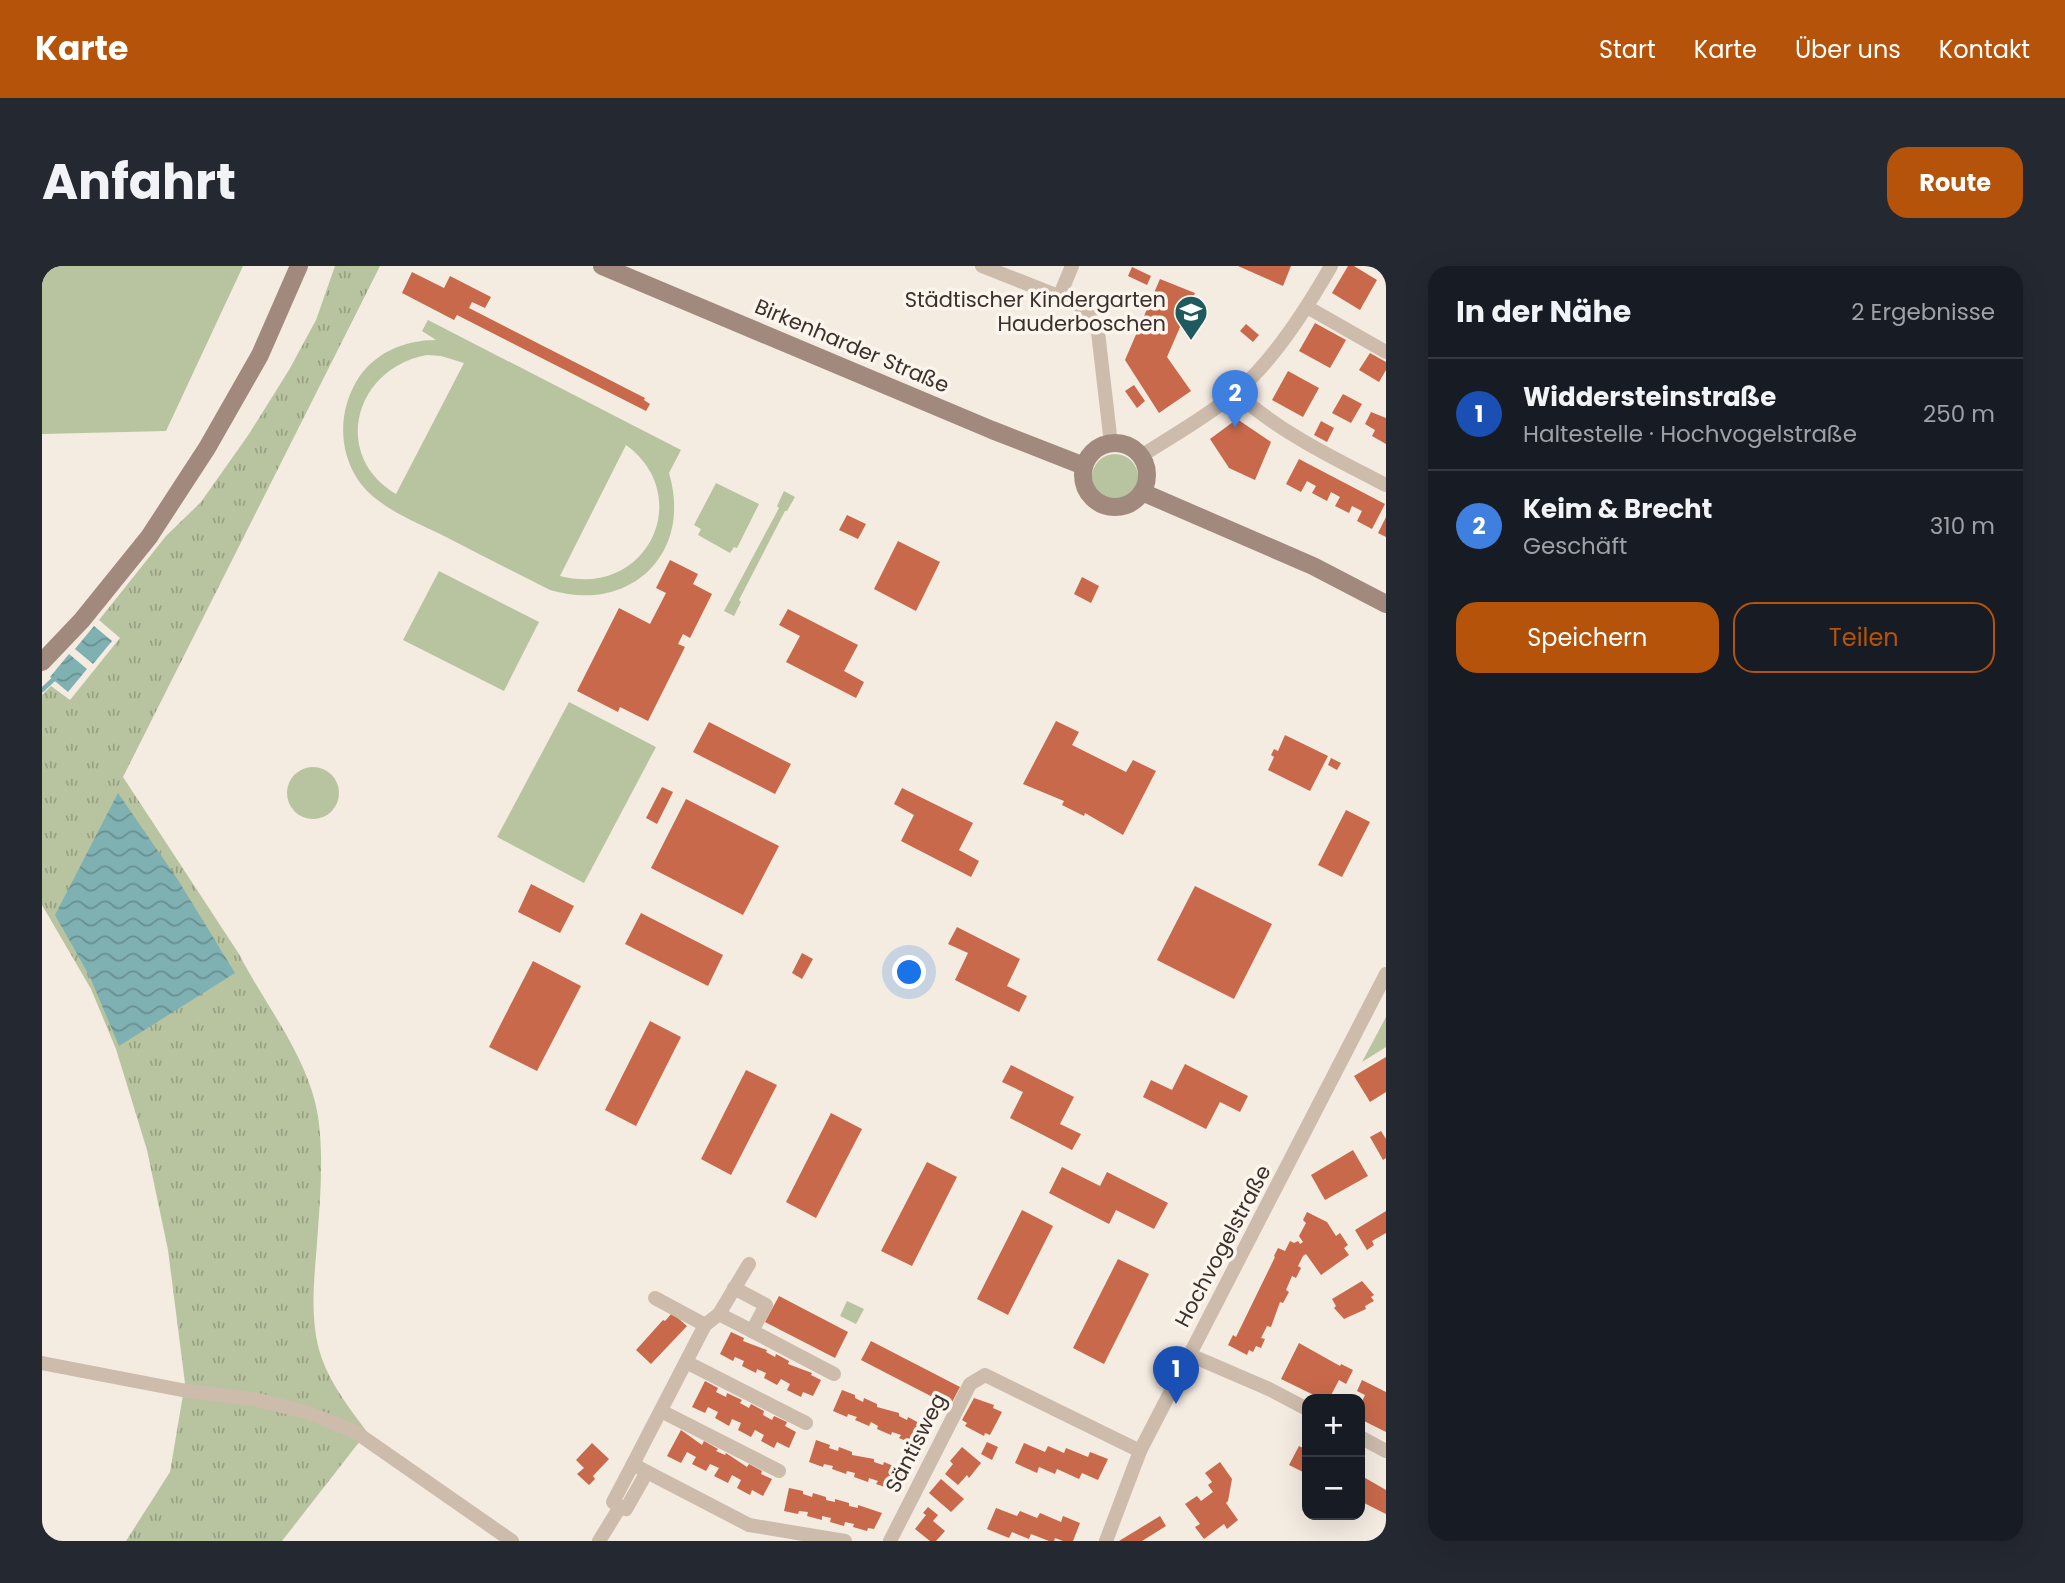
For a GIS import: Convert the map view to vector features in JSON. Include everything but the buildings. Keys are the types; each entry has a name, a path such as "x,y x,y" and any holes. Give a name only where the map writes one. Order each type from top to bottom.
{"main road":[{"path":"42,662 82,620 149,537 200,459 260,355 299,266"},
{"name":"Birkenharder Straße","path":"602,266 1084,466"},
{"path":"1111,444 1127,446 1141,456 1147,474 1142,492 1128,505 1108,507 1091,497 1085,488 1084,466 1094,451 1111,444"},
{"path":"1142,492 1314,566 1386,604"}],"street":[{"path":"982,266 1076,303 1089,313 1098,332 1111,444"},
{"path":"1059,297 1072,266"},
{"path":"1141,456 1192,425 1236,393 1307,307 1331,266"},
{"path":"1307,307 1386,352"},
{"path":"1236,393 1303,442 1386,485"},
{"name":"Hochvogelstraße","path":"1106,1541 1140,1451 1386,974"},
{"path":"647,1472 626,1509 612,1503 705,1325 719,1314 749,1264"},
{"path":"734,1288 766,1304 752,1331"},
{"path":"655,1298 705,1325"},
{"path":"719,1314 834,1374"},
{"path":"1190,1355 1302,1406"},
{"path":"686,1362 806,1423"},
{"path":"42,1363 187,1391 254,1399 306,1412 354,1432 513,1541"},
{"name":"Säntisweg","path":"890,1541 970,1384 985,1375 1140,1451"},
{"path":"662,1411 779,1471"},
{"path":"1365,1440 1386,1451"},
{"path":"633,1464 749,1525 845,1541"},
{"path":"599,1541 620,1507"}],"green space":[{"path":"42,266 243,266 166,431 42,434"},
{"path":"335,266 380,266 123,777 239,954 296,1052 313,1094 321,1147 314,1287 315,1331 322,1359 331,1379 367,1432 282,1541 126,1541 170,1472 185,1383 168,1250 147,1150 116,1049 91,989 42,905 42,695 51,686 70,700 120,638 99,620 166,536 201,502 249,434 316,320"},
{"path":"428,320 681,450 669,473 674,502 672,529 663,552 648,571 629,585 606,593 579,595 550,590 405,517 366,490 356,477 345,446 343,430 349,397 363,372 380,356 412,342 436,340 422,331","holes":["427,355 464,363 396,494 376,478 363,458 358,437 360,415 368,395 382,377 402,363","626,445 647,466 657,490 659,515 652,538 638,558 617,572 591,579 560,576"]},
{"path":"1115,454 1132,460 1138,477 1132,494 1115,500 1098,494 1092,477 1098,460"},
{"path":"716,483 759,504 737,548 734,547 730,553 698,535 701,529 694,525"},
{"path":"784,491 795,497 739,600 741,602 734,616 724,611 779,508 777,506"},
{"path":"439,571 539,622 504,691 403,640"},
{"path":"569,702 656,747 584,883 497,837"},
{"path":"313,767 323,769 331,775 337,783 337,803 331,811 323,817 313,819 303,817 295,811 289,803 287,793 289,783 295,775 303,769"},
{"path":"1386,1017 1386,1047 1362,1062"},
{"path":"847,1301 864,1309 856,1324 840,1316"}],"water":[{"path":"94,626 112,641 93,664 75,649"},
{"path":"69,654 87,669 68,692 50,677"},
{"path":"118,793 178,880 235,973 119,1046 90,977 55,915"}],"waterway":[{"path":"42,690 56,677"}],"place":[{"name":"Städtischer Kindergarten Hauderboschen","path":"1191,342"},
{"name":"Keim & Brecht","path":"1235,428"},
{"name":"Widdersteinstraße","path":"1176,1404"}]}
